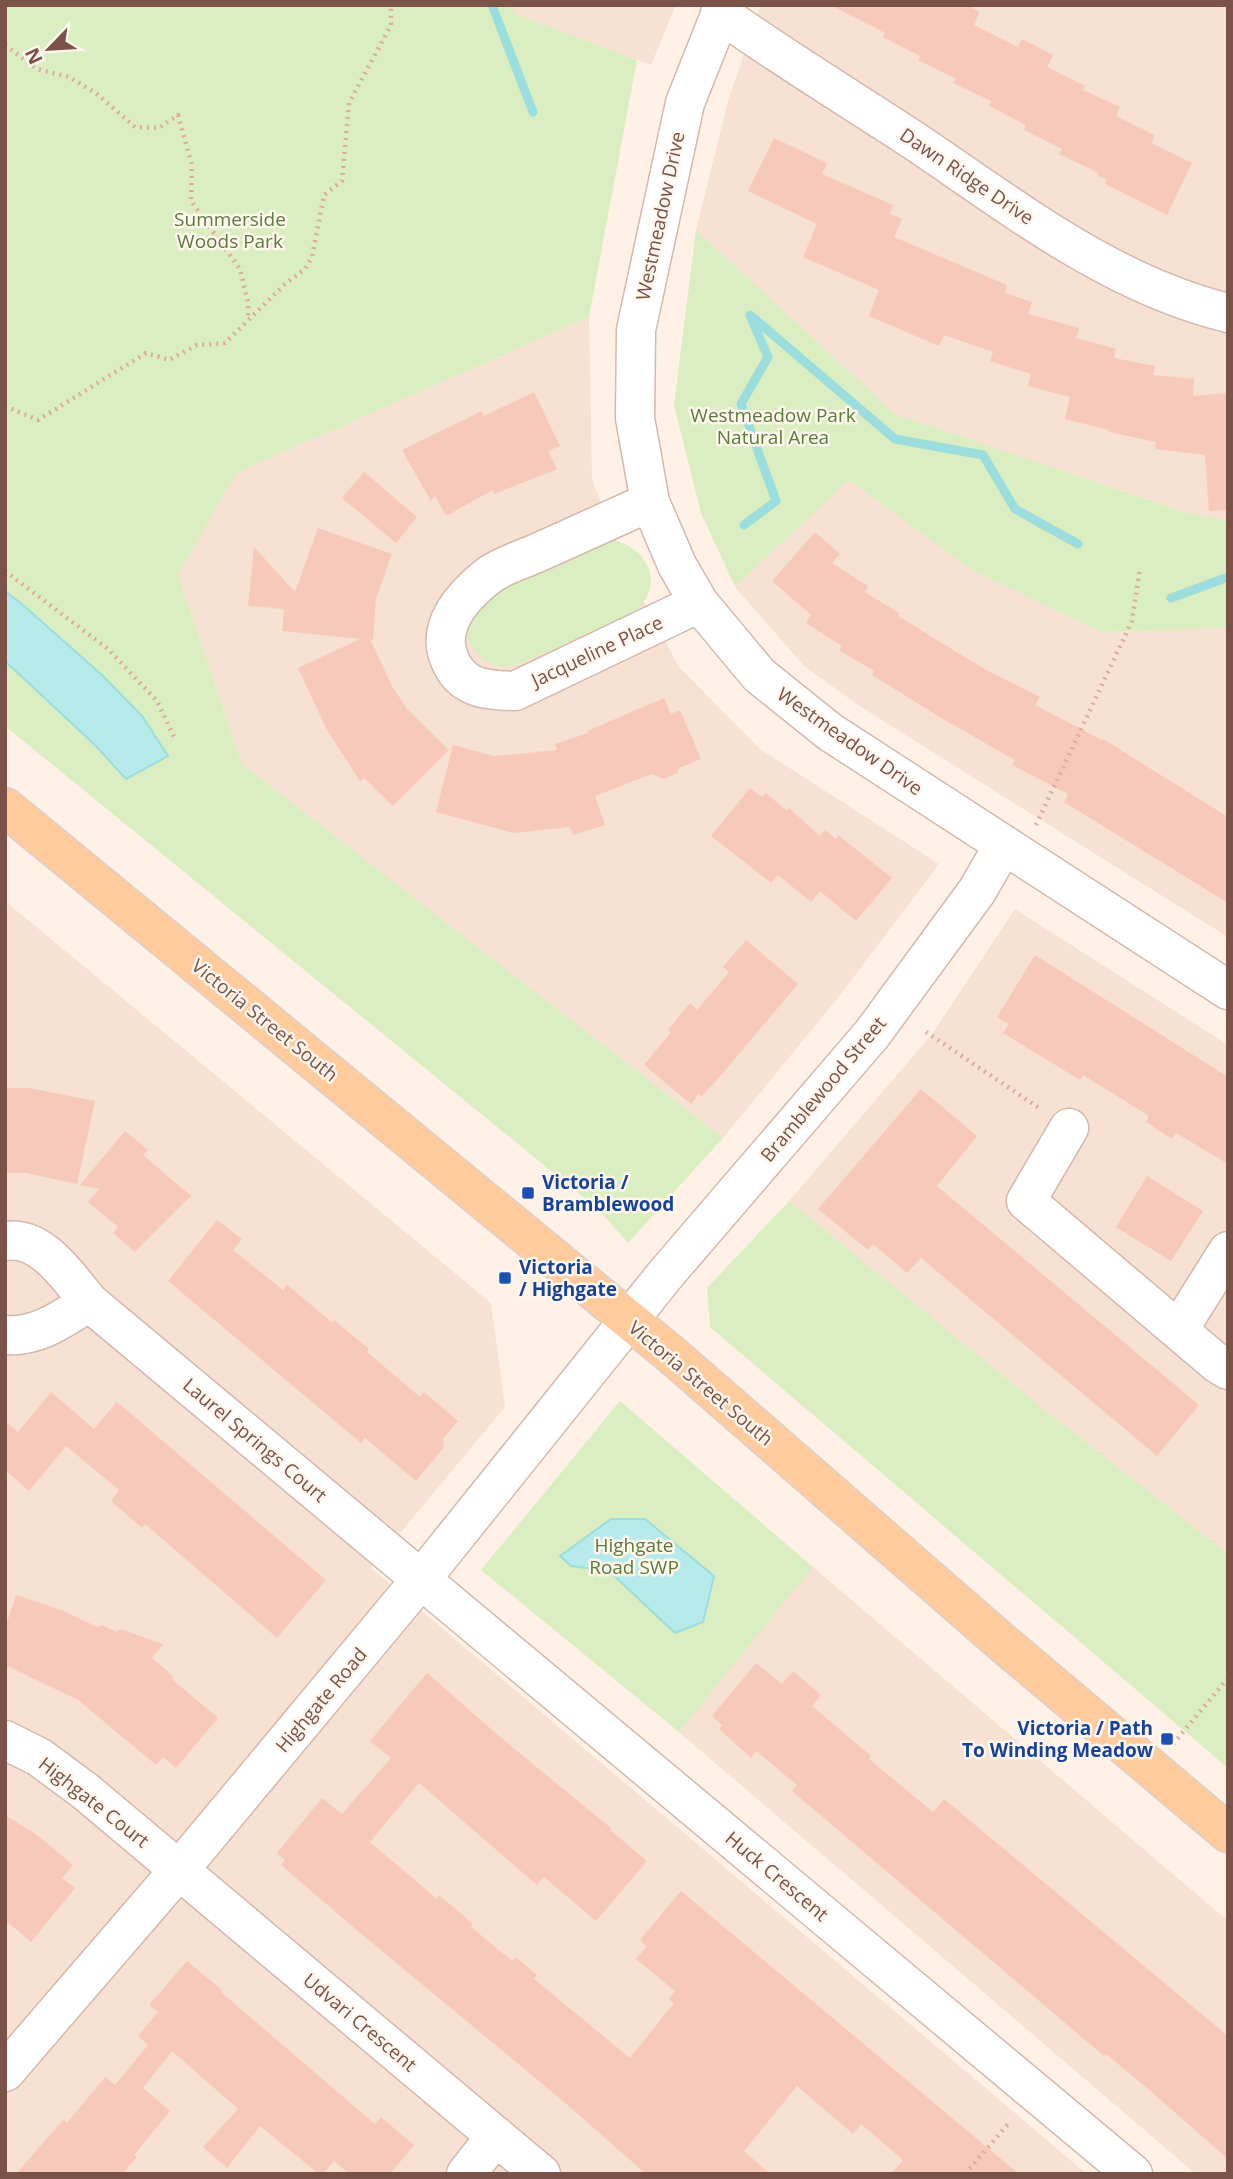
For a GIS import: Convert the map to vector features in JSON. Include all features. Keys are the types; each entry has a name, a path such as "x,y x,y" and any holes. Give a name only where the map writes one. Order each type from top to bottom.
{"main road":[{"name":"Victoria Street South","path":"5,807 628,1322 673,1356 995,1636 1228,1833"}],"street":[{"name":"Dawn Ridge Drive","path":"722,9 759,41 821,79 1066,242 1129,278 1203,307 1228,313"},
{"name":"Westmeadow Drive","path":"722,9 685,103 636,330 635,418 650,502 677,565 699,603 759,675 830,732 1018,839 1228,990"},
{"name":"Jacqueline Place","path":"650,502 490,575 480,583 460,601 447,627 446,651 454,671 469,684 488,690 515,691 699,603"},
{"name":"Bramblewood Street","path":"628,1322 665,1275 872,1034 1018,839"},
{"path":"1069,1128 1026,1201 1228,1370"},
{"name":"Laurel Springs Court","path":"5,1241 15,1239 38,1247 60,1267 89,1302 422,1578"},
{"path":"1179,1329 1228,1251"},
{"path":"5,1335 16,1336 40,1330 89,1302"},
{"name":"Highgate Road","path":"5,2072 179,1870 422,1578 628,1322"},
{"name":"Huck Crescent","path":"422,1578 1133,2174"},
{"name":"Highgate Court","path":"5,1740 38,1757 85,1791 179,1870"},
{"name":"Udvari Crescent","path":"179,1870 541,2174"},
{"path":"466,2174 496,2136"}],"path":[{"path":"5,406 38,420 146,353 169,360 197,345 225,343 285,284 305,269 312,257 324,195 342,181 349,103 391,25 391,5"},
{"path":"5,46 37,69 69,77 97,94 135,127 159,128 178,115 192,165 191,201 240,269 248,302 248,320"},
{"path":"1018,839 1132,621 1140,568"},
{"path":"5,571 108,649 157,701 175,739"},
{"path":"926,1032 1069,1128"},
{"path":"1153,1769 1228,1678"},
{"path":"965,2174 1009,2123"}],"shaded area":[{"path":"515,5 676,5 651,65 512,13"},
{"path":"761,5 1228,5 1228,521 1187,513 895,414 696,230 728,101"},
{"path":"589,317 592,480 630,575 679,667 760,749 939,864 837,999 723,1138 242,764 178,575 236,473"},
{"path":"849,480 973,571 1101,632 1228,628 1228,937 861,707 804,666 735,587"},
{"path":"5,901 491,1303 505,1407 371,1568 1087,2174 5,2174"},
{"path":"1015,909 1228,1045 1228,1554 1050,1414 789,1201 932,1034"},
{"path":"813,1567 1228,1921 1228,2174 1196,2174 679,1732"}],"green space":[{"name":"Summerside Woods Park","path":"5,5 515,5 513,13 637,60 589,317 236,473 178,575 242,764 723,1138 628,1243 599,1210 5,726 5,661 95,745 126,779 167,756 142,716 103,676 5,591"},
{"name":"Westmeadow Park Natural Area","path":"696,230 895,414 1187,513 1228,521 1228,628 1101,632 973,571 849,480 735,587 701,513 674,405"},
{"path":"614,540 637,552 649,571 649,593 633,613 512,666 501,667 493,664 482,658 469,643 467,627 483,595 603,541"},
{"path":"789,1201 1050,1414 1228,1554 1228,1768 710,1327 707,1288"},
{"name":"Highgate Road SWP","path":"620,1401 813,1567 679,1732 481,1570"}],"water":[{"path":"5,591 103,676 142,716 168,756 126,779 95,745 5,661"},
{"path":"611,1519 645,1519 714,1576 703,1622 675,1633 609,1571 571,1566 560,1556"}],"building":[{"path":"830,5 966,5 980,12 974,25 1018,47 1022,39 1053,55 1047,67 1085,86 1083,90 1120,107 1116,116 1155,135 1151,143 1192,163 1167,215 1105,184 1107,180 1097,175 1099,173 1059,154 1062,149 1024,130 1026,125 989,106 991,101 953,83 956,79 918,60 920,56 883,37 885,33"},
{"path":"774,138 827,163 822,174 893,205 890,214 902,219 894,237 1007,285 1005,293 1032,302 1028,314 1079,328 1076,338 1116,349 1114,358 1155,366 1153,375 1194,379 1193,396 1228,393 1228,510 1209,511 1205,455 1155,449 1156,442 1065,419 1070,397 1028,386 1031,374 990,361 993,352 944,335 939,346 869,316 879,290 803,257 817,224 748,191"},
{"path":"534,392 560,446 548,451 557,469 494,494 493,490 446,516 435,496 431,501 402,450 482,411 484,416"},
{"path":"364,472 417,517 396,543 342,498"},
{"path":"318,528 392,554 376,599 373,640 370,639 392,686 407,709 449,750 393,806 364,778 360,781 327,730 298,668 360,639 282,631 284,609 248,606 254,547 295,592"},
{"path":"815,532 840,554 832,563 868,586 865,592 899,613 898,616 986,670 1040,697 1035,705 1103,739 1228,817 1228,903 1064,802 1068,794 1012,765 1015,760 872,675 874,671 839,650 842,646 806,623 811,615 772,581"},
{"path":"664,698 671,714 680,710 701,759 679,768 677,773 664,779 652,774 595,796 605,825 573,835 570,827 514,833 436,812 453,745 494,756 557,750 555,744 588,733 587,731"},
{"path":"750,788 762,797 766,793 787,811 789,808 820,836 825,830 836,839 838,835 892,878 856,921 820,891 811,902 778,875 771,883 711,836"},
{"path":"746,940 798,984 722,1074 691,1104 644,1065 690,1003 697,1010 729,972 723,967"},
{"path":"1035,955 1228,1077 1228,1164 1176,1133 1172,1139 1146,1122 1149,1116 1083,1075 1080,1080 1003,1033 1009,1024 997,1017"},
{"path":"5,1088 29,1088 95,1101 77,1184 26,1173 5,1173"},
{"path":"921,1089 977,1136 937,1186 1199,1405 1157,1456 921,1258 907,1273 873,1244 868,1250 818,1209"},
{"path":"125,1131 148,1150 143,1155 191,1196 135,1252 113,1233 118,1227 88,1202 99,1189 80,1185"},
{"path":"1147,1176 1203,1211 1171,1261 1116,1227"},
{"path":"217,1220 242,1239 233,1250 283,1290 287,1285 332,1322 334,1320 420,1397 424,1392 458,1421 443,1439 444,1447 416,1481 365,1438 361,1443 168,1281"},
{"path":"51,1392 94,1429 117,1402 326,1580 277,1638 145,1524 142,1528 111,1501 119,1490 66,1446 29,1491 5,1470 5,1421 18,1432"},
{"path":"16,1595 64,1611 97,1627 102,1625 117,1632 120,1629 163,1644 152,1658 173,1676 173,1680 218,1718 176,1768 163,1757 156,1765 78,1700 5,1665 5,1628"},
{"path":"756,1663 782,1684 793,1671 821,1695 812,1706 871,1756 869,1759 933,1812 944,1799 1228,2036 1228,2159 792,1791 797,1785 756,1751 751,1758 719,1729 722,1725 712,1716"},
{"path":"427,1673 647,1861 596,1921 544,1877 537,1885 419,1783 370,1842 437,1899 439,1895 473,1924 471,1927 512,1961 516,1957 537,1975 534,1979 630,2058 674,2003 669,1999 675,1991 636,1959 647,1946 640,1940 681,1891 1019,2174 891,2174 903,2160 861,2124 853,2134 797,2086 744,2151 770,2174 646,2174 563,2101 359,1932 281,1865 285,1860 277,1853 322,1798 342,1814 391,1758 370,1741"},
{"path":"5,1815 37,1835 73,1865 62,1878 75,1888 31,1942 5,1920"},
{"path":"187,1961 375,2124 381,2117 414,2145 390,2174 349,2174 334,2161 323,2174 319,2174 260,2126 227,2168 203,2147 238,2109 172,2051 143,2088 170,2111 122,2174 16,2174 63,2120 67,2123 105,2077 115,2085 148,2045 138,2036 158,2012 149,2005"}],"waterway":[{"path":"492,5 533,112"},
{"path":"750,315 895,439 983,455 1015,509 1078,544"},
{"path":"744,525 776,501 741,404 768,357 751,318"},
{"path":"1171,598 1228,577"}],"place":[{"name":"Victoria / Bramblewood","path":"528,1193"},
{"name":"Victoria / Highgate","path":"505,1278"},
{"name":"Victoria / Path To Winding Meadow","path":"1167,1739"}]}
